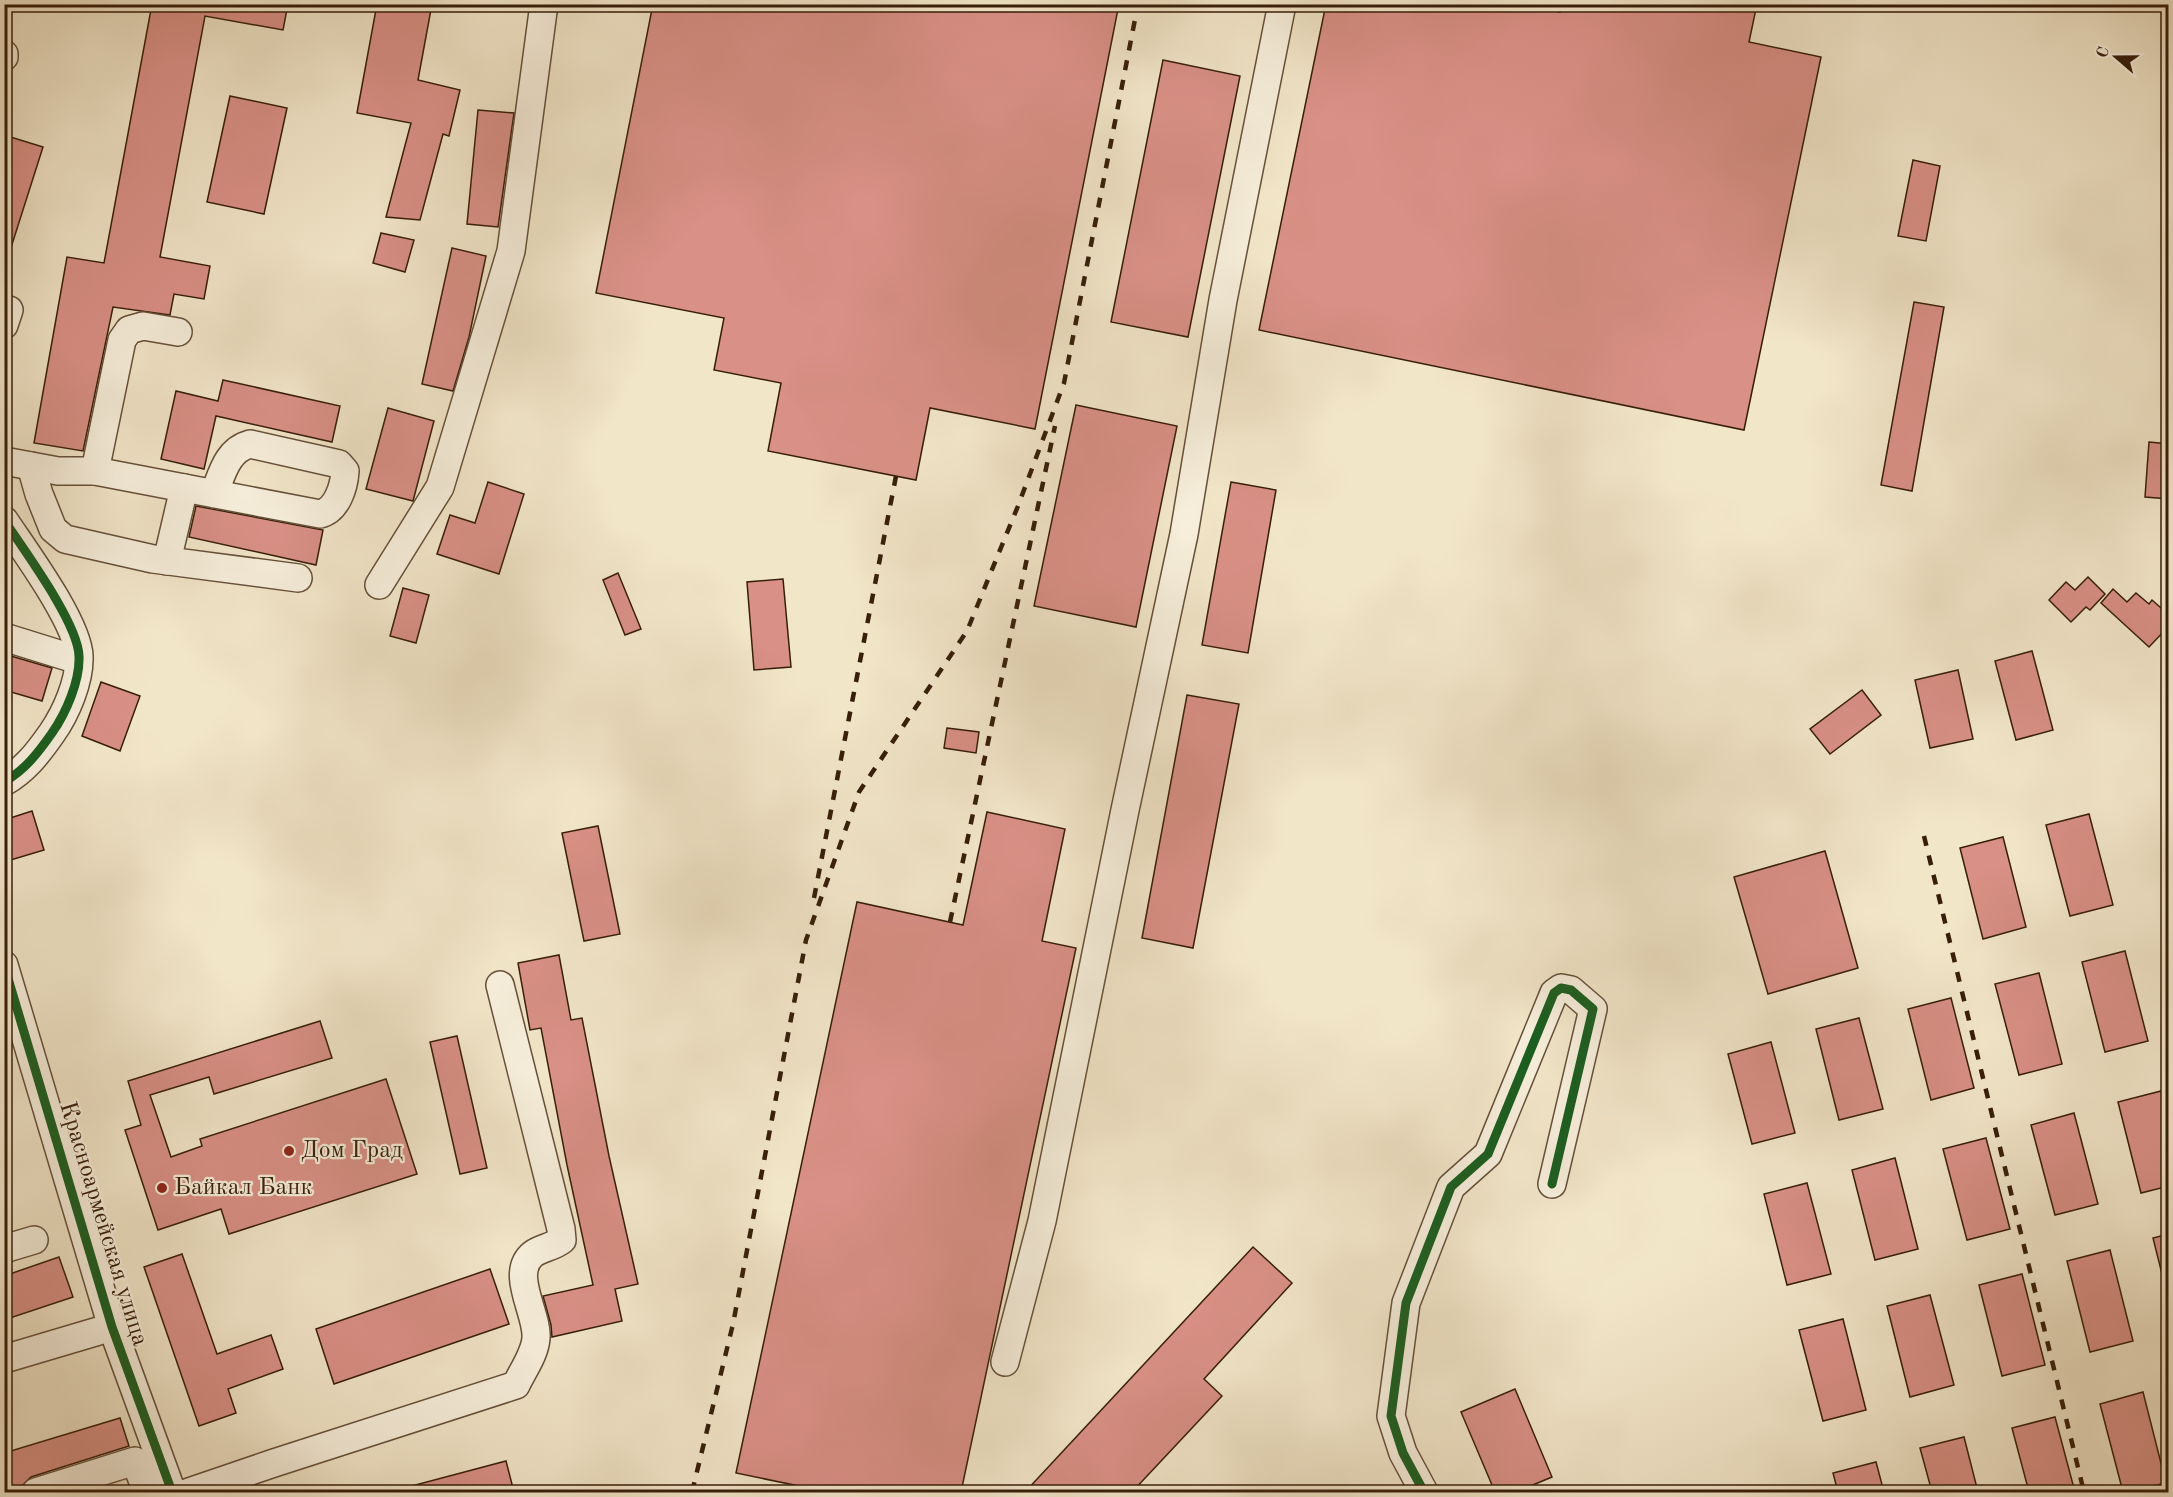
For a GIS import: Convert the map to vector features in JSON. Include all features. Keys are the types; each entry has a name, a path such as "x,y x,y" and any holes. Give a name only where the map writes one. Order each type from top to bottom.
{"street":[{"path":"379,585 440,487 511,250 544,4"},
{"path":"1005,1362 1042,1221 1125,810 1184,534 1223,300 1282,4"},
{"path":"95,471 122,340 129,330 143,326 178,332"},
{"path":"4,461 58,471 95,471 214,494"},
{"path":"32,466 49,520 58,535 65,539 168,561 298,578"},
{"path":"168,561 184,488"},
{"path":"4,520 71,625 78,660 70,695 58,723 33,760 4,782"},
{"path":"4,637 78,660"},
{"name":"Красноармейская улица","path":"4,965 112,1328 169,1492"},
{"path":"36,1492 135,1461 169,1492 274,1462 516,1384 536,1347 537,1334 523,1280 523,1267 533,1254 562,1240 500,985"},
{"path":"1424,1492 1403,1453 1391,1416 1406,1303 1451,1187 1488,1154 1554,993 1561,988 1571,990 1593,1010 1552,1184"},
{"path":"4,1249 34,1240"},
{"path":"4,1359 112,1328"}],"building":[{"path":"152,4 288,4 283,30 205,16 160,257 210,266 204,299 174,294 170,315 113,307 83,451 34,443 67,257 104,263"},
{"path":"377,4 432,4 418,80 460,90 449,136 443,134 420,220 386,217 411,123 357,113"},
{"path":"653,4 1119,4 1035,429 930,408 916,480 768,451 781,383 714,370 724,318 596,293"},
{"path":"1326,4 1528,4 1560,12 1561,4 1757,4 1749,42 1821,57 1744,430 1259,330"},
{"path":"1163,60 1240,76 1188,337 1111,322"},
{"path":"230,96 287,108 264,214 207,202"},
{"path":"478,110 514,113 498,227 467,224"},
{"path":"4,135 43,147 8,257 4,256"},
{"path":"1913,160 1940,166 1926,241 1898,236"},
{"path":"381,233 414,240 405,272 373,263"},
{"path":"452,248 486,256 469,337 453,391 422,384"},
{"path":"1914,302 1944,307 1912,491 1881,485"},
{"path":"223,380 340,406 332,442 216,416 204,469 161,459 176,391 218,401"},
{"path":"1076,405 1177,426 1136,627 1034,606"},
{"path":"388,408 434,421 413,501 366,489"},
{"path":"2149,442 2169,444 2169,499 2145,497"},
{"path":"488,482 524,494 499,574 437,554 450,515 475,523"},
{"path":"1231,482 1276,490 1248,653 1202,645"},
{"path":"196,506 323,530 316,565 189,537"},
{"path":"618,573 641,629 625,635 603,580"},
{"path":"2088,577 2105,594 2090,610 2086,607 2071,622 2049,600 2066,582 2075,590"},
{"path":"783,579 791,667 754,670 747,582"},
{"path":"403,588 429,595 416,643 390,636"},
{"path":"2113,589 2127,602 2136,593 2149,604 2152,600 2169,615 2169,626 2149,647 2101,603"},
{"path":"2032,651 2053,730 2016,740 1995,661"},
{"path":"4,654 52,668 42,701 4,690"},
{"path":"1958,670 1973,739 1930,748 1915,680"},
{"path":"101,682 140,696 120,751 82,736"},
{"path":"1862,690 1881,715 1830,754 1810,729"},
{"path":"1187,695 1239,704 1193,948 1142,938"},
{"path":"947,728 979,732 976,753 944,748"},
{"path":"32,811 44,850 4,862 4,820"},
{"path":"987,812 1065,829 1042,941 1076,948 961,1492 828,1492 736,1473 857,902 963,925"},
{"path":"2089,814 2113,905 2070,916 2046,825"},
{"path":"598,826 620,934 584,941 562,833"},
{"path":"2003,837 2026,927 1983,939 1960,848"},
{"path":"1825,851 1858,968 1768,994 1734,877"},
{"path":"2125,951 2148,1041 2105,1052 2082,962"},
{"path":"559,955 571,1020 582,1018 609,1156 638,1284 615,1289 622,1321 552,1337 543,1296 593,1285 541,1028 530,1030 518,963"},
{"path":"2039,973 2062,1064 2019,1075 1995,984"},
{"path":"1951,998 1974,1088 1931,1100 1908,1009"},
{"path":"1859,1018 1883,1109 1839,1120 1816,1029"},
{"path":"320,1021 332,1058 214,1094 209,1077 150,1095 171,1157 202,1146 200,1139 386,1079 417,1174 229,1234 221,1209 158,1230 125,1130 141,1125 128,1081"},
{"path":"457,1036 487,1168 460,1174 430,1042"},
{"path":"1771,1042 1795,1133 1752,1144 1728,1054"},
{"path":"2161,1091 2169,1121 2169,1186 2141,1193 2118,1102"},
{"path":"2074,1113 2098,1204 2055,1215 2031,1125"},
{"path":"1986,1138 2010,1229 1967,1240 1943,1149"},
{"path":"1895,1158 1918,1249 1875,1260 1852,1170"},
{"path":"1807,1183 1831,1274 1787,1285 1764,1194"},
{"path":"2169,1234 2169,1278 2163,1278 2153,1238"},
{"path":"1253,1247 1292,1283 1204,1379 1222,1396 1132,1492 1025,1492"},
{"path":"2110,1250 2133,1341 2090,1352 2067,1261"},
{"path":"182,1254 217,1354 271,1335 283,1369 228,1389 236,1413 199,1426 144,1267"},
{"path":"59,1257 73,1297 4,1320 4,1276"},
{"path":"490,1269 509,1324 334,1384 316,1329"},
{"path":"2022,1274 2045,1365 2002,1376 1979,1285"},
{"path":"1930,1295 1954,1385 1910,1397 1887,1306"},
{"path":"1843,1319 1866,1410 1823,1421 1799,1330"},
{"path":"1515,1389 1552,1477 1516,1492 1495,1492 1461,1412"},
{"path":"2143,1392 2166,1483 2123,1492 2100,1404"},
{"path":"2055,1417 2075,1492 2029,1492 2012,1428"},
{"path":"120,1418 129,1446 31,1477 23,1485 4,1490 4,1453"},
{"path":"1964,1437 1978,1492 1932,1492 1920,1448"},
{"path":"506,1461 514,1492 405,1492 404,1488"},
{"path":"1876,1462 1884,1492 1838,1492 1833,1473"}],"railway":[{"path":"692,1492 733,1324 806,940 859,792 967,631 1018,506 1064,383 1138,4"},
{"path":"950,922 1055,426"},
{"path":"814,898 896,476"},
{"path":"1924,836 2084,1492"},
{"path":"801,1492 802,1487"}],"cycle path":[{"path":"4,520 60,606 70,625 79,656 75,686 57,725 31,761 4,782"},
{"path":"4,965 112,1327 172,1492"},
{"path":"1424,1492 1403,1453 1391,1416 1406,1303 1451,1187 1488,1154 1554,993 1561,988 1571,990 1593,1009 1552,1184"}],"place":[{"name":"Дом Град","path":"289,1151"},
{"name":"Байкал Банк","path":"162,1188"}]}
